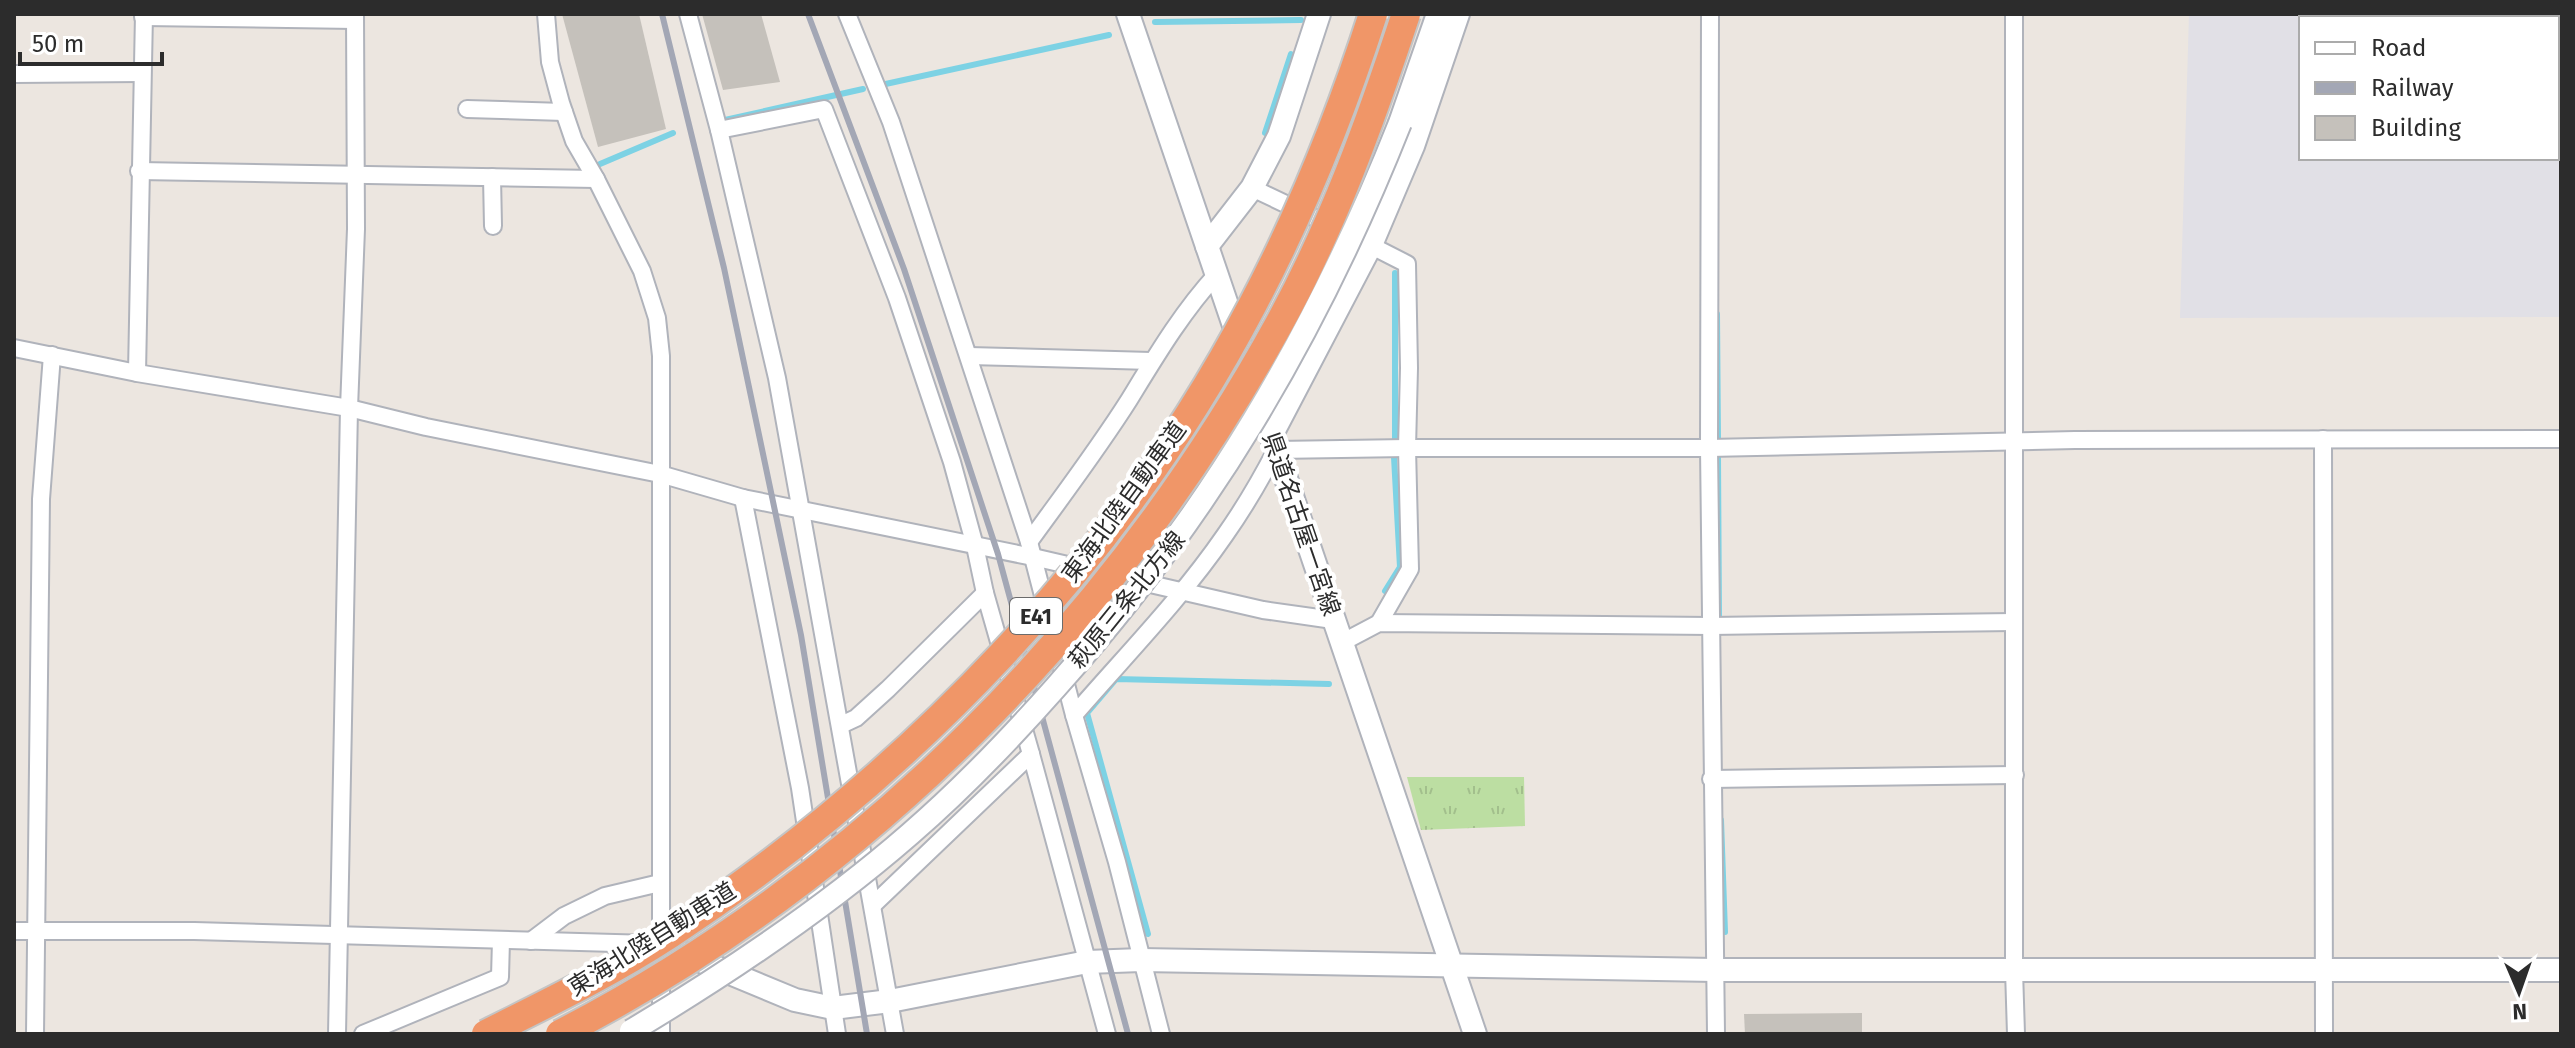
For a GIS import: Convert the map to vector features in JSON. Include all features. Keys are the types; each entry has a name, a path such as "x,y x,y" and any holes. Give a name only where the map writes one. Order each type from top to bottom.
{"highway":[{"name":"東海北陸自動車道","path":"486,1034 576,988 668,935 753,876 837,811 911,746 1056,594 1158,460 1252,307 1324,154 1373,14"},
{"name":"東海北陸自動車道","path":"560,1034 685,963 769,906 848,844 1004,702 1078,619 1184,479 1280,322 1320,242 1352,164 1406,14"}],"main road":[{"name":"県道名古屋一宮線","path":"1128,14 1475,1034"},
{"path":"1207,246 1252,188 1285,121 1319,14"},
{"name":"萩原三条北方線","path":"629,1033 791,927 909,834 974,775 1087,653 1133,597 1220,478 1297,349 1349,247 1400,123 1438,14"},
{"path":"1274,443 1371,245 1413,146 1458,14"},
{"path":"660,944 795,1000 833,1008 890,1001 1087,962 1141,960 1715,970 2561,970"}],"street":[{"path":"546,14 550,62 574,141 642,271 657,318 661,356 661,1034"},
{"path":"688,14 719,130 777,378 895,1034"},
{"path":"847,14 891,122 1031,550 1092,777 1124,859 1141,960 1161,1034"},
{"path":"1710,14 1709,448 1716,1034"},
{"path":"2014,14 2016,1034"},
{"path":"137,373 144,16 355,17 357,176 349,408 337,1034"},
{"path":"14,74 142,73"},
{"path":"467,109 564,112"},
{"path":"719,130 824,109 897,298 952,462 985,593 1107,1034"},
{"path":"139,171 596,179"},
{"path":"492,177 493,226"},
{"path":"1252,188 1407,264 1410,569 1379,623"},
{"path":"1031,550 1151,361 1197,296 1217,274"},
{"path":"14,348 137,373 349,408 426,427 660,474 743,498 975,546 1031,550 1180,592 1263,610 1333,620"},
{"path":"35,1034 41,499 52,355"},
{"path":"969,356 1151,361"},
{"path":"2323,439 2324,1034"},
{"path":"1074,715 1225,535 1257,486 1274,443 1407,448 1709,448 2014,440 2561,439"},
{"path":"743,498 800,788 837,1034"},
{"path":"841,725 856,718 888,689 985,593"},
{"path":"1343,642 1379,623 1711,626 2014,622"},
{"path":"873,905 1031,754"},
{"path":"1092,777 1108,772"},
{"path":"1711,779 2015,775"},
{"path":"531,941 564,916 605,896 660,883"},
{"path":"14,931 194,931 660,944"},
{"path":"363,1034 500,977 501,940"}],"shaded area":[{"path":"2189,14 2561,14 2561,317 2180,318"}],"green space":[{"path":"1407,777 1524,777 1525,826 1421,830"}],"building":[{"path":"562,14 639,14 666,129 598,147"},
{"path":"702,14 761,14 780,82 723,90"},
{"path":"1862,1013 1862,1034 1745,1034 1744,1014"}],"waterway":[{"path":"1155,22 1301,20"},
{"path":"881,85 1109,35"},
{"path":"1265,133 1291,54"},
{"path":"725,120 863,89"},
{"path":"600,164 673,133"},
{"path":"1395,273 1395,439"},
{"path":"1717,314 1718,439"},
{"path":"1385,591 1400,567 1394,457"},
{"path":"1718,457 1719,619"},
{"path":"1148,934 1087,713 1116,679 1329,684"},
{"path":"1721,820 1725,932"}],"railway":[{"path":"662,14 724,268 801,635 867,1034"},
{"path":"808,14 904,269 998,554 1128,1034"}]}
